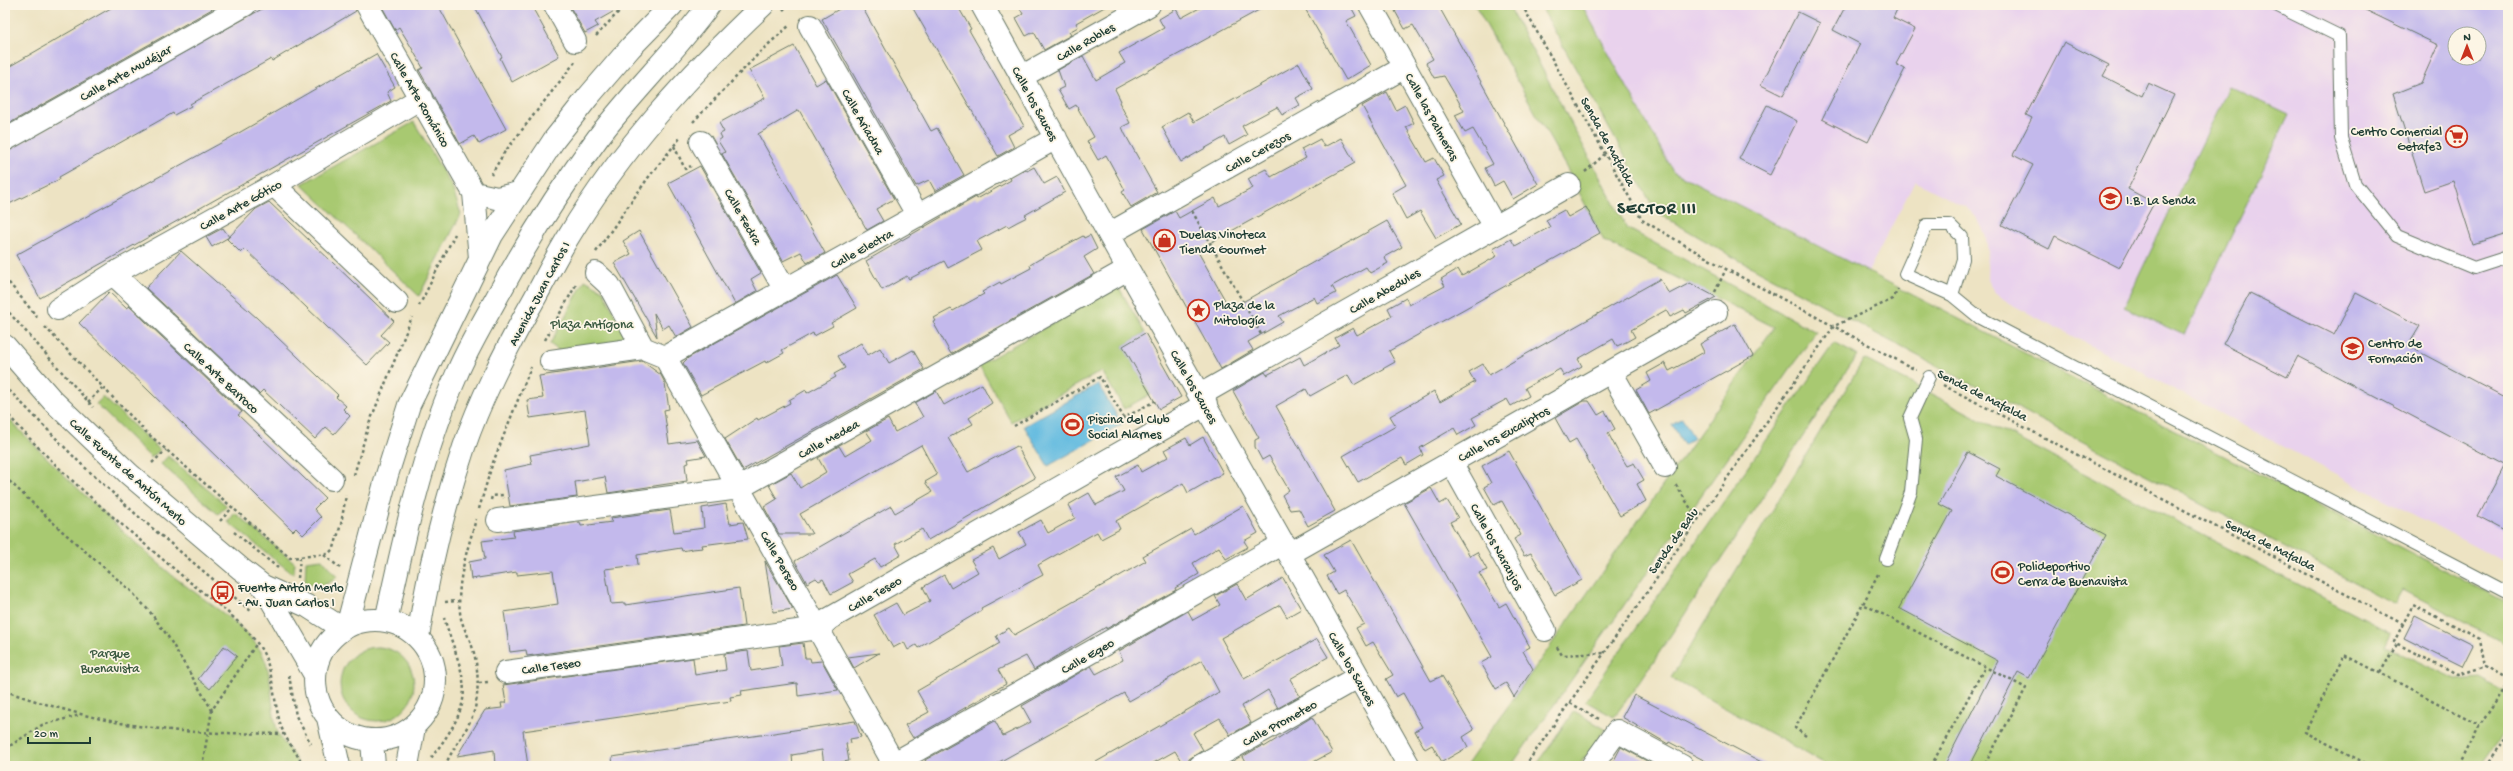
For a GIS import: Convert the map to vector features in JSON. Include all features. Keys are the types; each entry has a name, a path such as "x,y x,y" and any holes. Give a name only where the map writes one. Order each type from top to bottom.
{"street":[{"name":"Calle Arte Mudéjar","path":"5,140 245,5"},
{"name":"Calle Arte Románico","path":"367,5 477,193 480,258"},
{"path":"555,5 582,47"},
{"path":"345,628 346,589 409,405 492,235 554,140 588,97 631,47 672,5"},
{"path":"386,621 408,520 422,471 456,375 484,320 559,192 598,137 694,25 708,5"},
{"path":"694,25 726,5"},
{"name":"Avenida Juan Carlos I","path":"418,637 427,582 464,447 516,333 562,248 616,167 669,100 717,48 763,5"},
{"name":"Calle los Sauces","path":"982,5 1128,269 1203,399 1409,766"},
{"name":"Calle Robles","path":"1022,77 1149,5"},
{"name":"Calle las Palmeras","path":"1370,5 1495,227"},
{"name":"Calle Ariadna","path":"810,26 918,216"},
{"name":"Calle Cerezos","path":"1109,234 1405,67"},
{"name":"Calle Arte Gótico","path":"58,309 113,274 274,185 421,98"},
{"name":"Calle Electra","path":"666,357 1056,138"},
{"name":"Calle Fedra","path":"702,142 786,290"},
{"path":"274,185 410,308"},
{"name":"Calle Abedules","path":"1203,399 1271,354 1569,185"},
{"path":"477,193 497,198 519,192"},
{"name":"Calle Medea","path":"498,520 739,488 1128,269"},
{"path":"596,273 609,285 643,348"},
{"name":"Calle Arte Barroco","path":"113,274 343,484"},
{"name":"Calle los Eucaliptos","path":"1286,548 1451,462 1716,312"},
{"name":"Calle Fuente de Antón Merlo","path":"5,346 52,400 129,474 263,586 315,675"},
{"path":"551,361 643,348 666,357"},
{"name":"Calle Perseo","path":"666,357 819,628 892,765"},
{"path":"1611,372 1665,467"},
{"name":"Calle Teseo","path":"506,672 819,628 835,615 1203,399"},
{"name":"Calle los Naranjos","path":"1451,462 1545,630"},
{"name":"Calle Egeo","path":"892,765 1286,548"},
{"name":"Calle Fuente de Antón Merlo","path":"263,586 313,598 328,608 343,604 346,589"},
{"name":"Calle Fuente de Antón Merlo","path":"313,598 345,628"},
{"path":"328,718 346,734 372,741 396,737 414,727 431,705 436,680 432,657 418,637 407,629 386,621 373,620 345,628 334,636 322,652 315,675 316,694 328,718 339,766"},
{"name":"Calle Prometeo","path":"1200,766 1358,677"},
{"path":"407,766 414,727"},
{"path":"1592,766 1617,731 1682,766"},
{"path":"372,741 374,766"}],"lane":[{"path":"2276,5 2339,36 2341,138 2355,184 2397,236 2474,268 2508,257"},
{"path":"1952,295 1963,259 1962,237 1950,225 1927,225 1905,274 1952,295 1980,318 2508,594"},
{"path":"1886,559 1911,492 1916,439 1910,418 1929,377"}],"path":[{"path":"477,193 504,153 582,47 624,5"},
{"name":"Senda de Mafalda","path":"1522,5 1642,220 1726,269 1929,377 2403,624"},
{"path":"674,146 678,156"},
{"path":"1569,185 1605,154"},
{"path":"1182,193 1271,354"},
{"path":"43,325 102,388 166,450 290,558 328,554 334,548 342,524 343,484 369,424 410,308 456,232"},
{"path":"1834,326 1893,299 1905,274"},
{"path":"5,278 38,319"},
{"path":"5,308 98,412"},
{"name":"Senda de Balu","path":"1525,766 1834,326"},
{"path":"1014,426 1100,377 1124,418 1155,401"},
{"path":"5,386 80,462 139,517 256,616"},
{"path":"88,402 102,388"},
{"path":"5,412 44,453 107,511 245,628 258,643 266,656 271,673 276,710 284,734 303,766"},
{"path":"152,463 166,450"},
{"path":"146,458 157,468"},
{"path":"1665,467 1698,520"},
{"path":"5,477 62,531 131,591 150,612 167,635 212,710"},
{"path":"220,521 232,507"},
{"path":"214,516 225,525"},
{"path":"231,530 281,570"},
{"path":"292,579 298,583 300,558"},
{"path":"1806,736 1795,728 1886,559"},
{"path":"313,598 330,589 346,589"},
{"path":"1863,604 2026,688 1984,766"},
{"path":"2485,666 2480,639 2413,605 2394,642 2457,675 2485,666 2508,679"},
{"path":"1545,630 1562,655 1605,653"},
{"path":"202,766 206,732 212,710 258,643"},
{"path":"2380,673 2397,644"},
{"path":"2371,766 2305,732 2345,655 2480,725"},
{"path":"1931,766 1984,667"},
{"path":"288,668 296,716 313,748"},
{"path":"2458,766 2480,725 2508,684"},
{"path":"5,691 81,715 152,728 206,732 284,734"},
{"path":"1570,703 1617,731"},
{"path":"5,749 42,725 81,715"},
{"path":"2486,766 2508,734"}],"shaded area":[{"path":"1582,5 2508,5 2508,564 2007,302 1995,292 1987,277 1988,251 1985,233 1976,217 1967,208 1915,181 1868,272 1673,171"}],"green space":[{"path":"1475,5 1508,5 1627,228 1816,332 1511,766 1466,766 1774,327 1604,241 1567,169"},
{"path":"1540,5 1582,5 1673,171 2508,603 2508,644 2403,590 2395,604 1935,365 1733,257 1656,212"},
{"path":"2229,87 2289,115 2184,335 2124,307"},
{"path":"414,122 452,187 461,214 419,296 302,184"},
{"name":"Plaza Antígona","path":"585,280 603,290 626,338 623,342 562,353 550,344"},
{"path":"1118,286 1145,333 1123,346 1151,394 1124,409 1102,371 1011,422 979,365"},
{"path":"1834,343 1857,355 1643,677 1614,717 1585,701"},
{"path":"1864,359 2391,633 2385,646 2455,680 2480,678 2508,694 2508,728 2481,766 1829,766 1671,678"},
{"path":"103,397 160,450 151,458 96,404"},
{"name":"Parque Buenavista","path":"5,415 125,533 166,570 229,618 252,639 265,659 268,669 275,723 278,733 294,757 298,766 5,766"},
{"path":"168,456 227,506 218,514 161,464"},
{"path":"235,513 295,563 293,574 228,522"},
{"path":"322,559 337,577 322,585 305,583 306,561"},
{"path":"370,647 384,647 398,653 408,663 414,677 414,691 408,705 398,715 384,721 370,721 356,715 346,705 340,691 340,677 346,663 356,653"},
{"path":"1574,711 1605,729 1579,766 1535,766"}],"water":[{"name":"Piscina del Club Social Alarnes","path":"1098,384 1122,424 1048,466 1024,426"},
{"path":"1682,418 1694,438 1684,445 1672,424"}],"building":[{"path":"116,5 209,5 212,9 8,124 5,120 5,69"},
{"path":"269,5 355,5 356,11 272,61 271,59 190,104 191,106 174,115 173,113 59,177 60,179 5,206 5,152"},
{"path":"381,5 438,5 506,129 479,144 474,136 460,144 419,70 423,68 410,45 399,27 395,30"},
{"path":"474,5 531,5 559,56 512,82 500,58 502,57"},
{"path":"569,5 625,5 595,22 598,26 585,33"},
{"path":"846,5 861,5 931,131 937,128 964,175 935,191 929,180 916,186 822,19"},
{"path":"911,5 957,5 971,29 969,30 1024,126 1008,135 1014,147 998,156"},
{"path":"1018,5 1108,5 1076,23 1078,27 1069,32 1071,35 1044,50 1034,32 1026,36 1016,18 1023,14"},
{"path":"1205,5 1268,5 1115,89 1121,101 1119,102 1130,123 1122,127 1157,192 1131,207 1122,192 1125,190 1106,155 1098,160 1087,141 1094,137 1076,105 1069,109 1058,90 1064,87 1058,70 1083,56 1096,80 1125,63 1119,53 1164,28 1159,19 1176,9 1181,18"},
{"path":"1303,5 1350,5 1356,16 1346,21 1371,65 1346,80"},
{"path":"1406,5 1438,5 1538,184 1513,199 1503,181 1494,186 1485,168 1493,164 1473,129 1465,133 1455,115 1464,111 1454,93 1444,76 1434,78 1426,63 1433,59 1413,25 1405,29 1395,11"},
{"path":"1846,5 1899,5 1893,18 1915,29 1896,64 1905,69 1868,142 1822,119 1860,44 1833,30"},
{"name":"Centro Comercial Getafe3","path":"2355,5 2508,5 2508,233 2473,244 2453,181 2424,191 2393,94 2421,83 2438,45"},
{"path":"1798,12 1820,23 1783,96 1761,85"},
{"path":"2064,42 2109,65 2103,76 2142,96 2148,83 2174,95 2128,189 2154,203 2119,268 2055,236 2049,249 2002,225 2033,165 2013,155 2032,118 2026,115"},
{"path":"794,46 816,85 826,79 894,199 876,209 883,221 867,230 799,110 758,134 825,253 807,263 801,252 783,261 722,154 725,152 718,141 722,138 720,134 724,132 719,123 765,98 749,70"},
{"path":"376,54 395,87 387,92 391,101 40,298 16,255 230,138"},
{"path":"1299,63 1313,89 1296,98 1300,105 1282,115 1277,107 1242,126 1247,135 1229,145 1225,137 1181,162 1162,127 1188,112 1194,122"},
{"path":"1387,92 1396,110 1405,105 1414,123 1406,127 1426,162 1434,158 1444,176 1436,180 1461,224 1436,238 1420,211 1406,219 1392,193 1406,185 1362,106"},
{"path":"1767,105 1797,121 1770,175 1739,159"},
{"path":"1341,138 1355,163 1197,250 1230,309 1387,221 1402,247 1384,257 1388,263 1370,273 1366,267 1332,286 1336,293 1317,303 1314,297 1279,316 1283,322 1248,342 1253,350 1221,369 1143,229 1175,211 1179,218 1215,198 1219,206 1253,188 1248,179 1258,173 1266,169 1271,177 1306,158 1301,149 1320,139 1324,147"},
{"path":"700,166 761,273 751,279 757,291 735,304 668,183"},
{"path":"1034,167 1044,184 1057,177 1065,192 1025,215 1027,217 1008,227 1007,225 977,241 982,250 948,268 944,261 909,279 907,276 882,290 866,261 976,197 977,199 1011,180 1010,178 1026,169 1027,171"},
{"path":"269,202 394,321 381,335 389,342 367,365 245,249 241,253 227,239 256,209"},
{"path":"1586,207 1600,233 1389,351 1395,362 1354,385 1348,375 1310,396 1306,389 1276,406 1335,511 1308,526 1299,509 1290,510 1282,495 1289,490 1269,456 1262,460 1255,447 1255,440 1259,438 1233,391 1265,372 1267,375 1300,357 1304,365 1339,345 1335,338 1353,328 1357,335 1392,316 1388,308 1406,298 1409,305 1445,286 1441,279 1458,269 1462,276 1497,256 1493,249 1511,239 1515,246 1550,227 1546,220 1564,210 1568,217"},
{"path":"223,228 229,237 212,247 206,237"},
{"path":"639,231 693,327 676,337 669,325 663,329 654,313 657,337 614,263 631,254 623,241"},
{"path":"1090,235 1097,249 1084,257 1094,274 951,354 933,322 936,321 934,318 951,309 953,311 984,294 982,292 989,288 1000,282 1001,284 1031,268 1030,265 1038,260 1083,236 1084,238"},
{"path":"181,251 257,318 338,395 336,397 346,406 343,409 350,416 334,434 326,427 315,439 263,390 259,394 146,288"},
{"path":"837,275 857,308 831,323 833,326 814,336 813,333 782,350 784,353 766,363 765,361 701,395 683,363 688,358"},
{"path":"1660,279 1669,294 1690,283 1716,297 1686,313 1684,310 1670,317 1666,310 1631,330 1635,337 1617,346 1613,339 1578,359 1582,366 1564,376 1560,369 1525,388 1529,396 1511,406 1507,399 1472,418 1476,425 1458,435 1454,428 1420,448 1423,455 1406,465 1402,458 1358,482 1343,456 1396,426 1390,416 1434,391 1440,402 1475,382 1469,372 1483,364 1489,375"},
{"path":"109,292 126,308 129,306 242,412 238,415 325,498 314,509 321,517 303,535 296,528 293,531 79,323"},
{"path":"2250,293 2334,335 2356,293 2420,326 2408,346 2508,399 2508,532 2478,516 2505,465 2298,356 2287,377 2223,344"},
{"path":"1735,324 1753,356 1649,414 1636,390 1651,381 1647,373 1665,363 1669,371 1688,361 1704,352 1700,344"},
{"path":"1145,333 1181,397 1159,409 1123,346"},
{"path":"861,343 868,355 880,348 889,363 913,350 924,369 743,470 725,439 757,418 758,420 790,403 789,400 806,390 807,393 836,377 834,374 845,368 838,356"},
{"path":"642,361 661,375 665,383 669,409 664,410 669,444 697,440 706,456 688,459 689,463 685,464 687,481 608,493 605,477 575,482 577,497 510,506 504,470 532,464 530,455 590,444 585,410 530,418 527,400 543,398 539,376"},
{"path":"982,384 992,403 969,418 973,424 948,438 968,472 1017,446 1035,478 928,540 922,529 895,544 901,555 880,567 875,559 848,574 853,582 831,594 823,579 819,581 816,578 807,583 795,561 891,506 895,513 932,492 925,482 937,475 921,445 800,514 812,534 779,534 764,507 777,499 769,485 791,473 800,488 826,472 818,458 839,446 845,456 872,440 866,431 888,419 895,432 923,417 915,403 936,391 944,405"},
{"path":"1584,401 1589,401 1598,415 1605,411 1615,429 1608,433 1617,450 1627,466 1634,463 1644,480 1637,484 1646,501 1620,516 1576,439 1569,443 1555,418"},
{"path":"1203,437 1223,473 1188,493 1183,483 1116,521 1120,529 1101,539 1097,532 1038,565 1043,575 981,608 982,610 918,648 916,645 908,650 904,642 893,648 874,615 896,603 903,615 930,601 923,587 944,575 951,588 978,572 971,560 993,548 999,559 1026,544 1019,532 1041,520 1048,533 1075,518 1068,505 1089,493 1096,505 1124,491 1116,477 1138,465 1141,472 1168,457 1164,450 1186,438 1190,445"},
{"path":"1509,451 1582,580 1555,595 1531,553 1524,556 1514,539 1521,535 1502,501 1494,505 1484,487 1491,483 1482,466"},
{"name":"Polideportivo Cerra de Buenavista","path":"1968,452 2000,469 1996,476 2106,535 2029,678 2018,672 1970,766 1944,766 1998,661 1899,608 1952,511 1939,504"},
{"path":"1431,488 1440,504 1447,500 1458,518 1450,522 1470,556 1477,552 1487,570 1479,573 1499,607 1506,603 1530,647 1523,651 1533,669 1514,697 1506,683 1496,689 1481,663 1492,657 1404,503"},
{"path":"726,504 730,524 743,522 748,539 702,545 703,548 682,551 681,548 637,555 638,565 605,569 611,604 625,603 625,605 739,588 744,626 527,656 526,650 510,652 504,612 558,604 553,571 517,575 517,572 471,579 469,562 485,559 482,541 514,537 513,531 580,522 581,526 612,522 611,518 670,510 674,532 704,528 702,508"},
{"path":"1243,506 1258,533 1244,541 1248,547 1226,559 1219,547 1193,563 1199,574 1175,588 1176,590 1106,629 1106,627 1034,670 1026,656 998,670 1006,684 913,738 905,725 929,712 917,691 1000,643 996,636 1009,628 1014,635 1146,561 1143,556 1191,529 1194,534"},
{"path":"1351,540 1431,681 1442,676 1474,730 1463,737 1468,747 1442,762 1432,745 1425,749 1415,731 1422,727 1403,693 1396,697 1386,679 1393,675 1373,642 1366,646 1356,628 1364,624 1344,590 1337,594 1327,576 1334,572 1324,555"},
{"path":"765,561 793,609 773,612"},
{"path":"1283,578 1301,609 1287,617 1280,605 1221,638 1240,672 1244,679 1317,639 1328,657 1290,679 1300,696 1278,708 1268,690 1242,706 1251,723 1230,735 1220,718 1193,733 1203,750 1189,759 1188,766 1184,766 1175,751 1148,766 1089,766 1219,692 1202,660 1129,701 1124,693 992,766 928,766 925,760 995,721 1003,736 1031,722 1022,706 1091,666 1096,674 1123,660 1119,651 1188,611 1193,620 1220,605 1215,596 1237,584 1246,600"},
{"path":"2415,616 2473,645 2462,667 2404,638"},
{"path":"803,643 805,658 810,658 811,662 822,661 838,690 798,696 797,683 741,691 742,695 730,697 731,701 523,731 528,766 495,766 494,750 457,756 485,710 502,708 501,703 506,703 503,685 693,658 695,675 726,670 724,654 748,651 751,671 782,666 779,646"},
{"path":"224,646 237,656 210,689 198,679"},
{"path":"879,653 854,668 848,657"},
{"path":"1634,695 1769,766 1715,766 1669,742 1668,744 1622,717"},
{"path":"1312,717 1332,752 1306,766 1247,766 1242,757 1263,745 1264,747"},
{"path":"855,721 861,737 850,739 851,743 846,744 849,761 824,765 822,750 792,755 793,766 613,766 612,757"},
{"path":"1621,747 1656,766 1611,766"}],"place":[{"name":"Centro Comercial Getafe3","path":"2457,137"},
{"name":"I.B. La Senda","path":"2111,199"},
{"name":"Duelas Vinoteca Tienda Gourmet","path":"1165,240"},
{"name":"Plaza de la Mitología","path":"1198,311"},
{"name":"Centro de Formación","path":"2352,349"},
{"name":"Piscina del Club Social Alarnes","path":"1073,425"},
{"name":"Polideportivo Cerra de Buenavista","path":"2003,572"},
{"name":"Fuente Antón Merlo - Av. Juan Carlos I","path":"223,593"}],"district":[{"name":"SECTOR III","path":"1657,207"}]}
